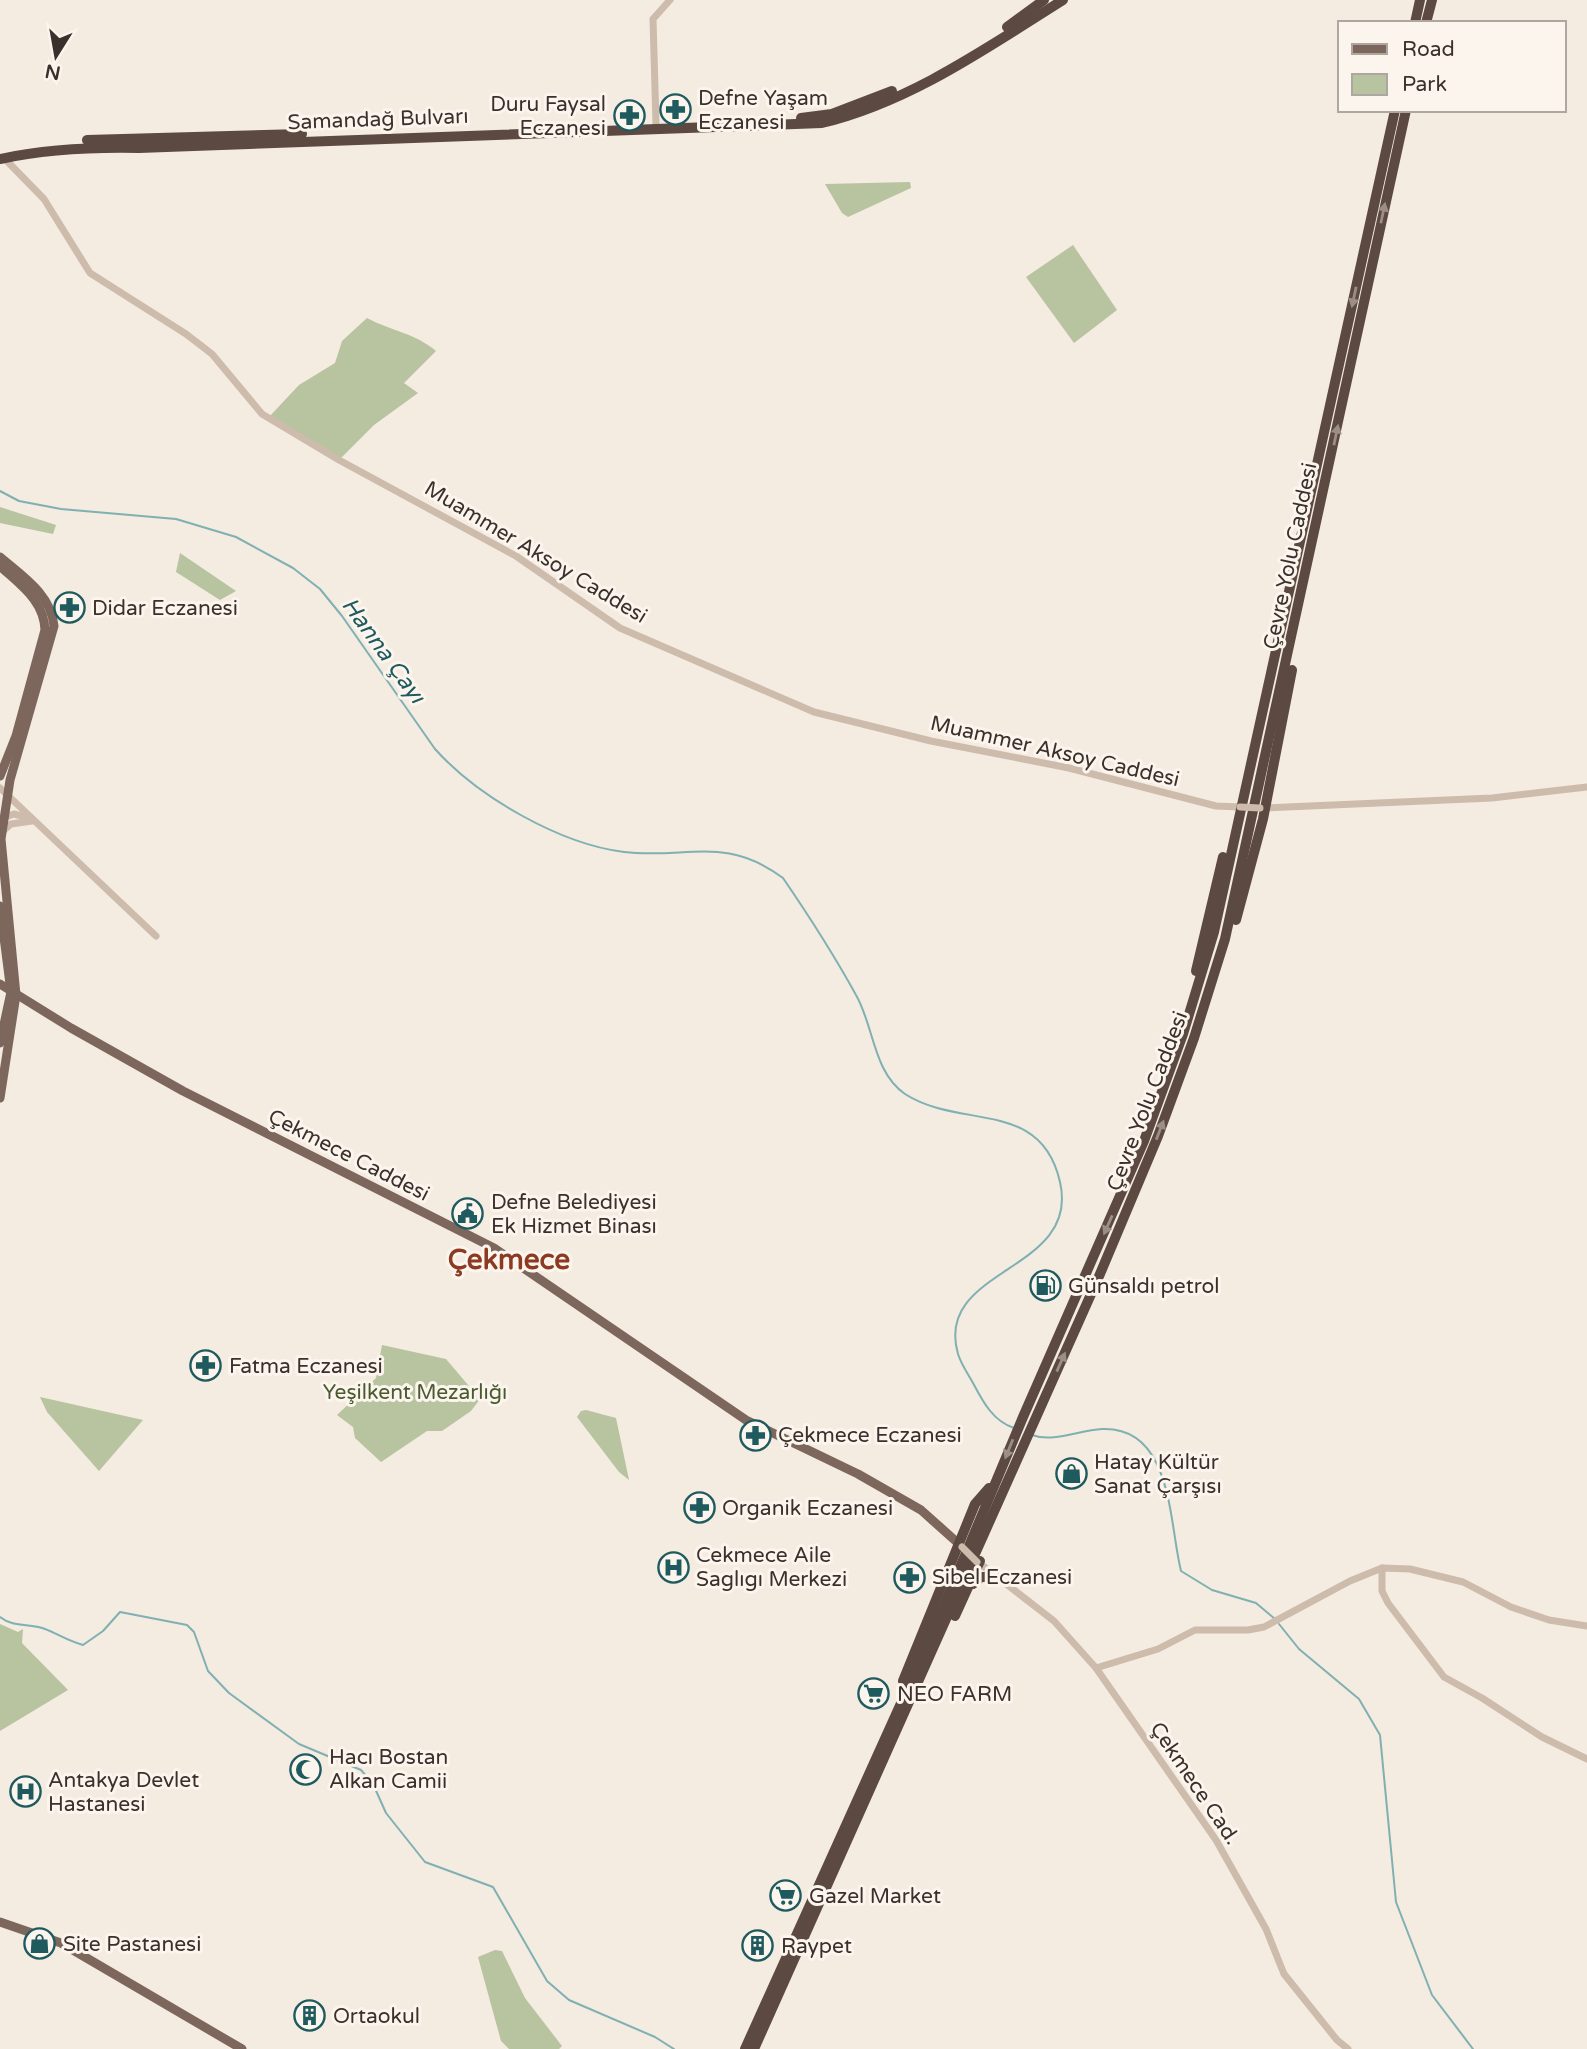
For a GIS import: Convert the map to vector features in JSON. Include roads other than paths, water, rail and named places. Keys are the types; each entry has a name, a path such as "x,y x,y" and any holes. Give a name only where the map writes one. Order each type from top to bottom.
{"highway":[{"name":"Samandağ Bulvarı","path":"1,156 70,141 762,121 832,114 914,81 999,34 1044,0"},
{"name":"Samandağ Bulvarı","path":"1,156 82,147 139,148 822,123 872,108 934,78 1063,0"},
{"path":"1415,21 1420,0"},
{"path":"1427,21 1432,0"},
{"name":"Çevre Yolu Caddesi","path":"745,2049 880,1745 1033,1424 1158,1136 1189,1036 1214,932 1395,112"},
{"name":"Çevre Yolu Caddesi","path":"754,2049 1003,1485 1023,1417 1189,1036 1225,939 1406,112"},
{"path":"1189,1036 1267,663 1290,586"},
{"path":"1189,1036 1224,962 1296,654 1298,612"},
{"path":"880,1745 975,1504 1003,1485"},
{"path":"894,1736 967,1592 1000,1511 1003,1485"},
{"path":"967,1592 981,1577 996,1577"}],"main road":[{"path":"0,557 42,595 53,615 54,626 8,796 1,833 15,976 0,1098"},
{"path":"0,566 32,596 40,607 45,624 36,670 16,736 0,776"},
{"path":"0,906 6,961 13,993 0,1043"},
{"path":"0,971 6,961"},
{"path":"15,976 26,994 42,1010"},
{"name":"Çekmece Caddesi","path":"0,984 183,1091 494,1248 738,1415 794,1446 858,1474 921,1510 961,1545"},
{"path":"0,1922 61,1943 242,2049"}],"street":[{"path":"656,124 653,19 670,0"},
{"name":"Muammer Aksoy Caddesi","path":"1,156 44,199 90,273 186,334 212,354 262,414 339,460 516,556 620,628 814,712 919,738 1069,768 1206,804 1262,808 1492,798 1587,787"},
{"path":"0,788 156,936"},
{"path":"3,818 19,814 36,823"},
{"path":"1,833 11,824 36,823"},
{"name":"Çekmece Cad.","path":"961,1545 996,1577 1054,1621 1096,1668 1216,1840 1266,1929 1284,1974 1337,2040 1348,2049"},
{"path":"1382,1568 1382,1591 1388,1603 1444,1677 1542,1737 1587,1759"},
{"path":"1096,1668 1158,1650 1195,1629 1248,1630 1264,1627 1350,1581 1382,1568 1410,1569 1463,1582 1510,1608 1549,1620 1587,1626"}],"waterway":[{"name":"Hanna Çayı","path":"0,491 19,501 61,509 176,519 236,537 293,568 320,589 342,616 435,749 453,767 497,801 547,829 599,847 624,852 724,853 762,865 783,878 856,995 880,1061 894,1085 927,1105 1017,1127 1036,1138 1050,1156 1060,1182 1061,1212 1049,1235 966,1303 956,1325 958,1354 965,1369 989,1410 1000,1421 1014,1428"},
{"path":"1032,1435 1049,1438 1102,1429 1125,1432 1143,1443 1155,1460 1164,1481 1181,1571 1212,1590 1256,1603 1275,1619"},
{"path":"0,1617 11,1623 45,1629 83,1645 103,1631 120,1612 187,1625 194,1632 208,1671 229,1693 299,1744 361,1770 373,1784 386,1813 425,1862 493,1887 547,1981 569,2000 655,2037 674,2049"},
{"path":"1279,1624 1299,1649 1359,1699 1380,1735 1396,1902 1432,1995 1473,2049"}],"place":[{"name":"Defne Yaşam Eczanesi","path":"675,110"},
{"name":"Duru Faysal Eczanesi","path":"629,116"},
{"name":"Didar Eczanesi","path":"69,608"},
{"name":"Defne Belediyesi Ek Hizmet Binası","path":"468,1214"},
{"name":"Günsaldı petrol","path":"1045,1286"},
{"name":"Fatma Eczanesi","path":"206,1366"},
{"name":"Çekmece Eczanesi","path":"755,1435"},
{"name":"Hatay Kültür Sanat Çarşısı","path":"1071,1474"},
{"name":"Organik Eczanesi","path":"699,1508"},
{"name":"Cekmece Aile Saglıgı Merkezi","path":"673,1567"},
{"name":"Sibel Eczanesi","path":"909,1577"},
{"name":"NEO FARM","path":"874,1694"},
{"name":"Hacı Bostan Alkan Camii","path":"306,1769"},
{"name":"Antakya Devlet Hastanesi","path":"25,1792"},
{"name":"Gazel Market","path":"786,1896"},
{"name":"Site Pastanesi","path":"40,1944"},
{"name":"Raypet","path":"758,1946"},
{"name":"Ortaokul","path":"310,2016"}],"district":[{"name":"Çekmece","path":"509,1259"}],"park label":[{"name":"Yeşilkent Mezarlığı","path":"415,1392"}]}
